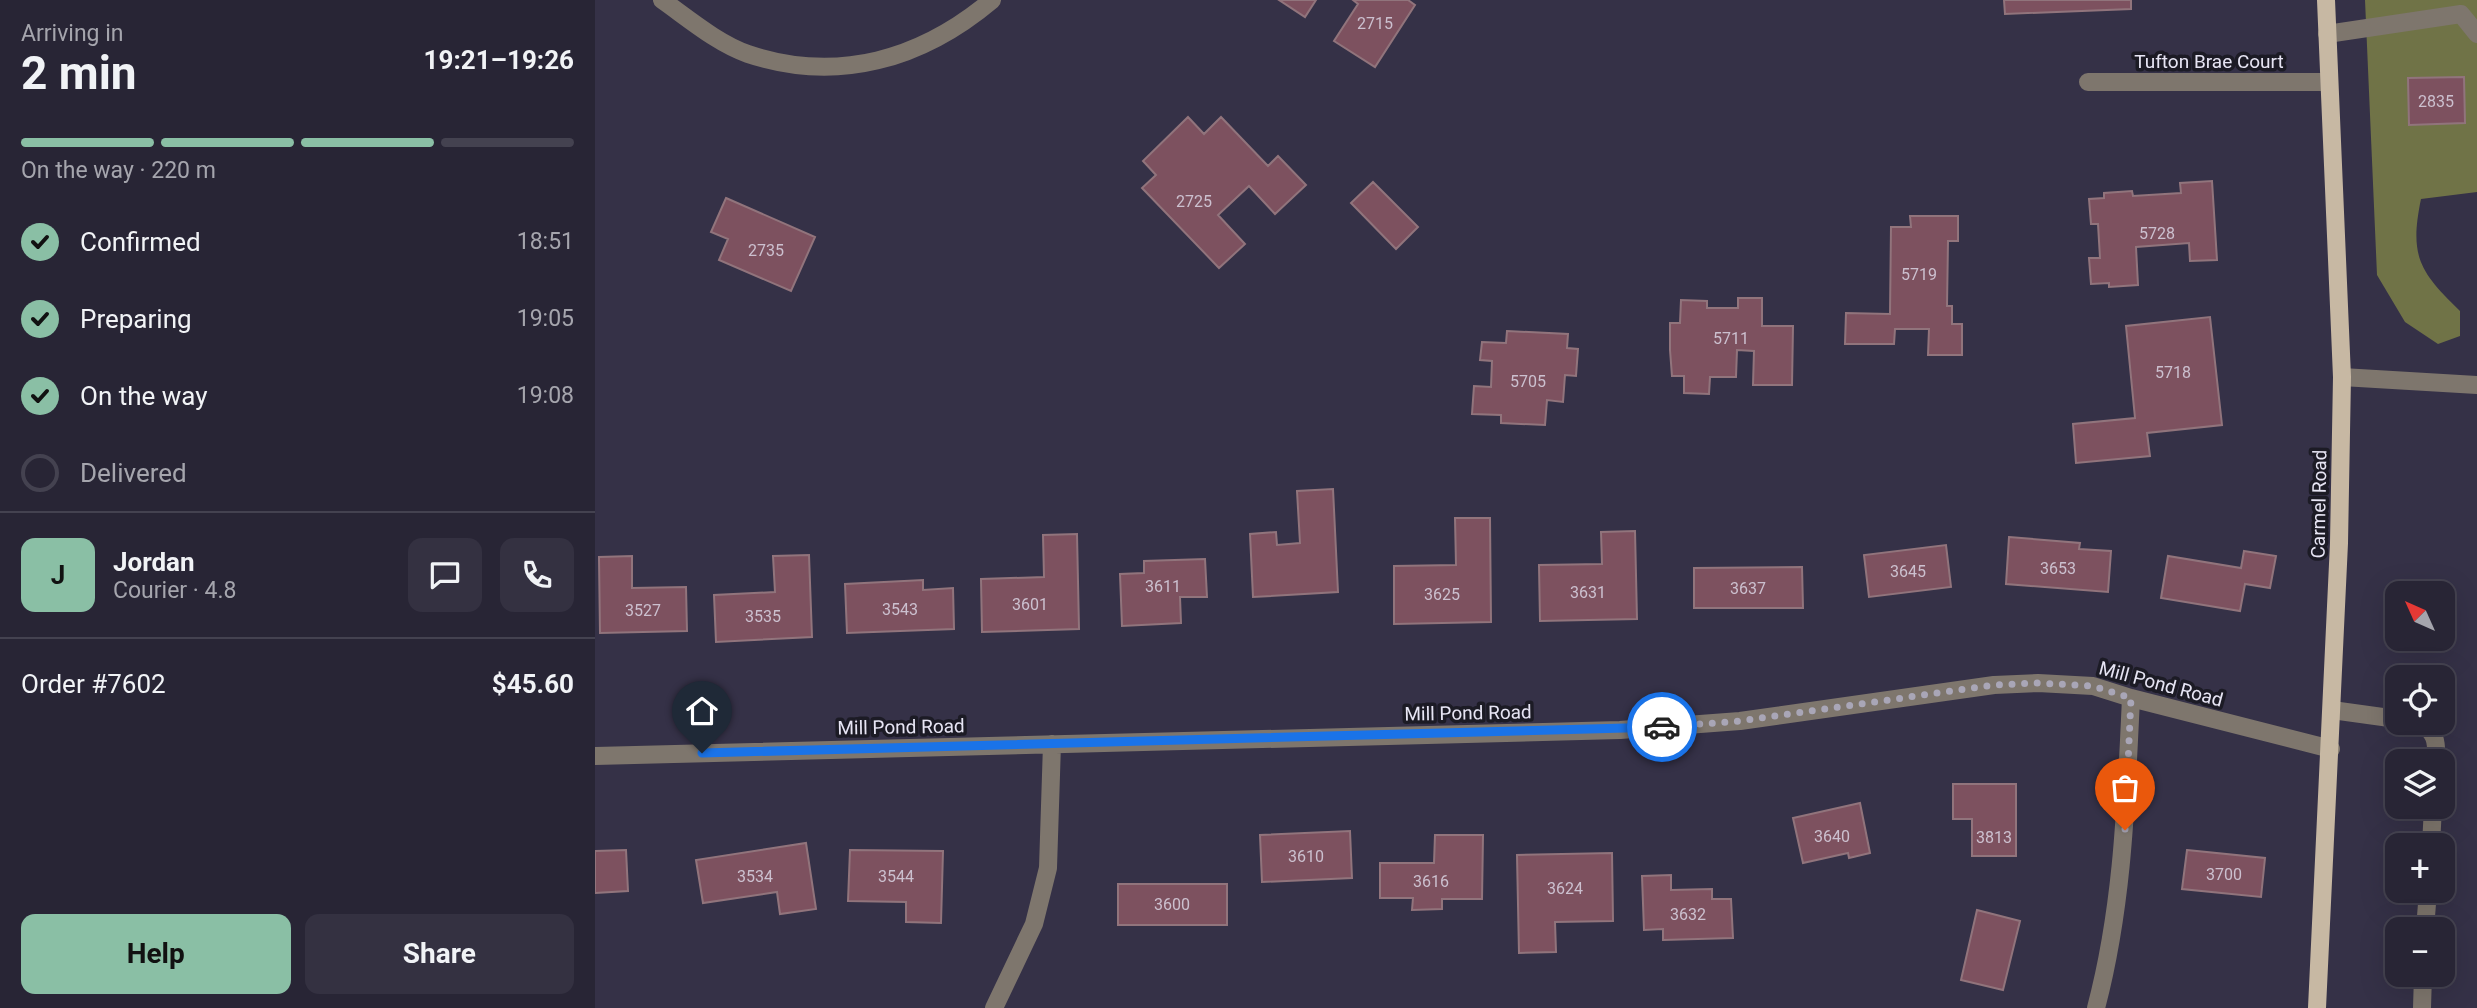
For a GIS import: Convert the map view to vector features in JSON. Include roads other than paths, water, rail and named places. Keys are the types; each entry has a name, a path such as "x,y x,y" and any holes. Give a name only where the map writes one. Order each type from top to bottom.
{"main road":[{"name":"Carmel Road","path":"2317,1008 2331,749 2342,377 2326,0"}],"street":[{"path":"662,0 713,36 747,53 797,65 844,67 903,55 935,41 965,23 992,0"},
{"path":"2327,34 2464,7 2477,34"},
{"name":"Tufton Brae Court","path":"2088,82 2329,82"},
{"path":"2342,377 2477,385"},
{"name":"Mill Pond Road","path":"595,756 1620,730 1740,721 1994,685 2038,683 2093,686 2331,749"},
{"path":"2096,1008 2106,971 2120,887 2131,698"},
{"path":"2332,710 2385,717"},
{"path":"994,1008 1034,924 1048,868 1052,744"},
{"path":"2422,1008 2423,987"}]}
